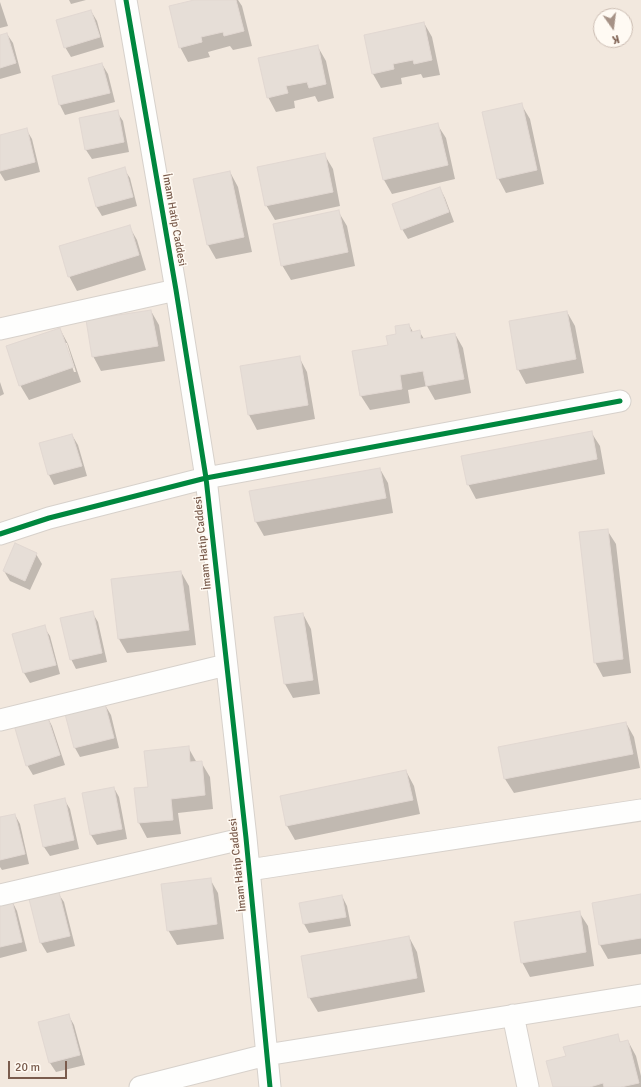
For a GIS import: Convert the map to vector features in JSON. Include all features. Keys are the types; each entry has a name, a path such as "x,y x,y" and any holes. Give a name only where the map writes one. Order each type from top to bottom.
{"street":[{"name":"İmam Hatip Caddesi","path":"126,0 176,290 206,478 246,838 270,1087"},
{"path":"0,329 176,290"},
{"path":"0,534 49,518 206,478 620,401"},
{"path":"0,720 226,665"},
{"path":"249,870 641,810"},
{"path":"0,895 246,838"},
{"path":"140,1087 266,1054 641,995"},
{"path":"513,1016 528,1087"}],"shaded area":[{"path":"0,0 641,0 641,1087 0,1087"}],"building":[{"path":"194,0 236,0 244,31 224,36 223,32 201,37 202,42 179,48 169,6"},
{"path":"91,10 100,37 64,48 56,20"},
{"path":"424,22 432,60 414,64 413,60 393,64 394,69 372,74 364,35"},
{"path":"7,33 16,63 0,68 0,35"},
{"path":"318,45 326,84 309,88 307,82 286,86 288,93 267,98 258,58"},
{"path":"102,63 110,93 59,105 52,76"},
{"path":"522,103 537,170 497,179 482,112"},
{"path":"118,110 124,142 85,150 79,118"},
{"path":"438,123 448,165 383,180 373,138"},
{"path":"27,128 35,162 0,171 0,135"},
{"path":"325,153 333,192 265,206 257,167"},
{"path":"125,167 133,197 96,207 88,178"},
{"path":"230,171 244,237 207,245 193,179"},
{"path":"440,187 449,212 401,230 392,204"},
{"path":"339,210 348,252 281,266 273,224"},
{"path":"130,225 139,255 68,277 59,246"},
{"path":"151,310 158,346 92,357 86,320"},
{"path":"567,311 576,359 517,370 509,321"},
{"path":"409,324 411,332 420,330 421,339 455,333 464,379 426,386 423,371 400,375 402,389 360,396 352,351 388,345 386,336 396,334 395,326"},
{"path":"60,328 74,367 19,386 6,346"},
{"path":"300,356 308,405 248,415 240,366"},
{"path":"592,431 597,459 467,485 461,456"},
{"path":"72,434 82,466 48,475 39,443"},
{"path":"380,468 386,498 255,522 249,491"},
{"path":"608,529 623,659 594,663 579,532"},
{"path":"15,543 37,553 25,581 3,571"},
{"path":"181,571 189,630 118,639 111,579"},
{"path":"93,611 102,653 70,660 60,618"},
{"path":"303,613 313,680 284,684 274,617"},
{"path":"45,625 56,665 23,673 12,634"},
{"path":"105,704 114,738 74,748 65,714"},
{"path":"47,715 60,755 26,766 14,725"},
{"path":"626,722 633,754 504,779 498,747"},
{"path":"189,746 190,762 202,761 205,795 171,799 173,820 138,823 134,788 148,787 144,751"},
{"path":"406,770 413,800 286,826 280,796"},
{"path":"114,787 122,829 90,835 82,793"},
{"path":"65,798 74,840 43,847 34,805"},
{"path":"15,814 25,854 0,860 0,817"},
{"path":"211,878 217,924 167,931 161,884"},
{"path":"59,892 70,936 40,943 29,899"},
{"path":"641,894 641,938 599,945 592,903"},
{"path":"342,895 346,917 303,924 299,903"},
{"path":"12,900 22,942 0,947 0,903"},
{"path":"580,911 586,952 521,963 514,922"},
{"path":"409,936 417,978 308,998 301,956"},
{"path":"69,1014 80,1055 49,1063 38,1022"},
{"path":"618,1034 620,1042 628,1040 639,1083 621,1087 604,1087 603,1083 590,1087 553,1087 546,1061 566,1056 563,1047"}],"cycle path":[{"path":"126,0 176,290 206,478 246,838 270,1087"},
{"path":"0,534 49,518 206,478 620,401"}]}
